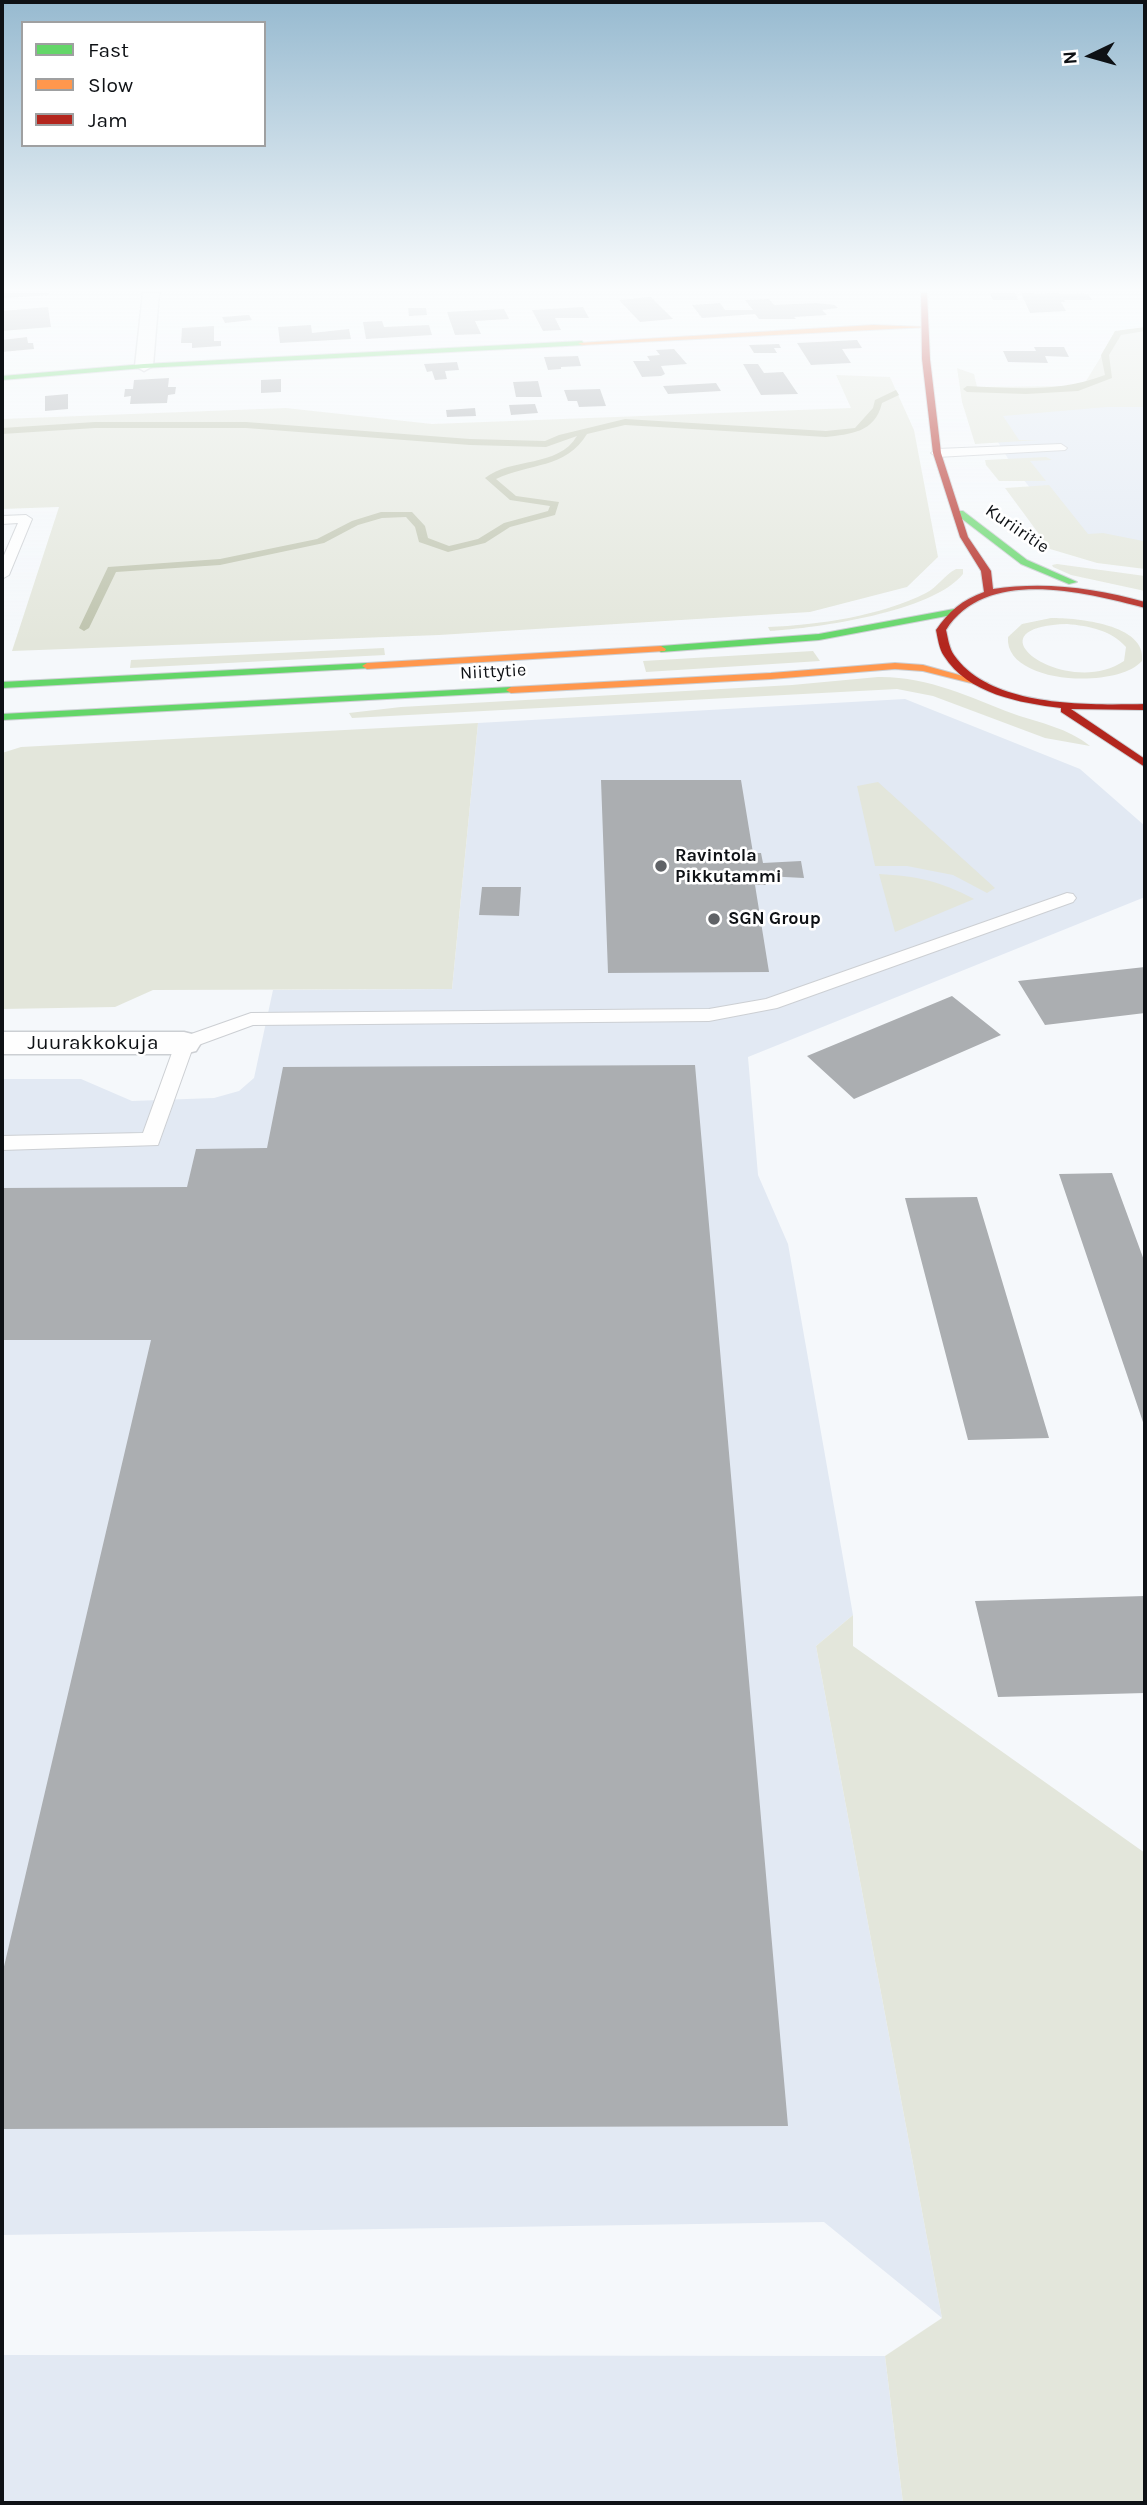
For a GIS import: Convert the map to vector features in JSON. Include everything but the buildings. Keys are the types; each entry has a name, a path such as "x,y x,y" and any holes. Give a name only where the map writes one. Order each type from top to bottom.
{"street":[{"name":"Kuriiritie","path":"931,410 937,453 954,508 964,537 986,571 989,595"},
{"name":"Kuriiritie","path":"954,508 1024,562 1100,593"},
{"name":"Niittytie","path":"2,685 470,661 752,643 819,636 954,612 989,595 1032,588 1100,593"},
{"path":"1100,593 1145,605"},
{"path":"954,612 941,630 946,652 954,663 983,683 1020,698 1060,707 1107,710 1145,707"},
{"name":"Niittytie","path":"2,717 758,677 861,666 923,668 983,683"},
{"path":"1060,707 1145,764"},
{"name":"Juurakkokuja","path":"2,1043 184,1043"}],"lane":[{"path":"937,453 1060,448"},
{"path":"2,520 26,519 2,575"},
{"path":"2,1143 151,1140 184,1043 251,1018 709,1015 770,1004 1067,898"}],"shaded area":[{"path":"303,410 432,424 801,410 905,410 914,430 938,557 907,587 810,612 439,635 12,651 59,507 2,509 2,419"},
{"path":"964,410 1073,410 1003,416 1019,440 1039,440 975,444"},
{"path":"1007,410 1145,410 1145,559 1071,540 1012,465 980,413"},
{"path":"1046,457 1052,460 1030,461 1046,481 999,481 985,460"},
{"path":"1049,485 1088,534 1103,533 1143,541 1145,569 1097,563 1050,549 1005,488"},
{"path":"1052,565 1145,576 1145,591 1071,575"},
{"path":"956,569 963,569 963,574 948,587 927,599 901,608 816,626 770,631 768,627 828,621 889,608 926,593"},
{"path":"1051,618 1108,626 1134,639 1141,649 1142,661 1129,670 1087,679 1042,673 1024,665 1012,653 1008,637 1022,624","holes":["1067,624 1099,630 1114,637 1126,647 1124,661 1101,671 1076,672 1053,667 1035,658 1024,647 1024,637 1037,628"]},
{"path":"384,648 385,655 130,668 131,660"},
{"path":"813,651 820,661 646,672 643,661"},
{"path":"878,677 914,680 947,689 1063,730 1090,746 1045,738 933,696 897,689 352,718 349,713 401,707 792,685"},
{"path":"905,699 1080,769 1145,826 1145,897 748,1057 758,1175 788,1244 853,1615 816,1646 942,2318 824,2222 2,2235 2,1079 81,1079 132,1101 214,1098 239,1091 254,1078 273,990 452,989 478,723"},
{"path":"478,723 452,989 153,990 115,1007 2,1009 2,753 21,747"},
{"path":"878,782 995,888 987,893 953,875 907,866 875,866 857,786"},
{"path":"879,874 928,880 974,899 895,932"},
{"path":"853,1615 853,1646 1145,1853 1145,2503 903,2503 885,2356 942,2318 816,1646"},
{"path":"2,2355 885,2356 903,2503 2,2503"}],"waterway":[{"path":"2,431 95,425 246,425 470,442 546,444 562,437 625,422 826,434 858,430 875,410"},
{"path":"84,628 112,569 220,562 320,541 355,523 381,515 409,514 420,526 423,540 448,549 481,541 507,525 552,513 556,504 513,498 490,478 511,468 541,464 575,447 584,432"}],"traffic: fast":[{"path":"960,513 1024,562 1072,582"},
{"path":"661,649 819,637 954,612"},
{"path":"2,685 367,666"},
{"path":"2,717 511,690"}],"traffic: slow":[{"path":"367,666 661,649"},
{"path":"511,690 771,676 895,666 923,668 983,683"}],"traffic: jam":[{"path":"932,410 937,453 964,537 986,571 989,595"},
{"path":"1145,605 1074,590 1019,588 994,592 971,600 954,612 941,630 949,656 965,673 986,686 1011,696 1068,706 1145,707"},
{"path":"1065,710 1145,764"}],"place":[{"name":"Ravintola Pikkutammi","path":"661,866"},
{"name":"SGN Group","path":"714,919"}]}
